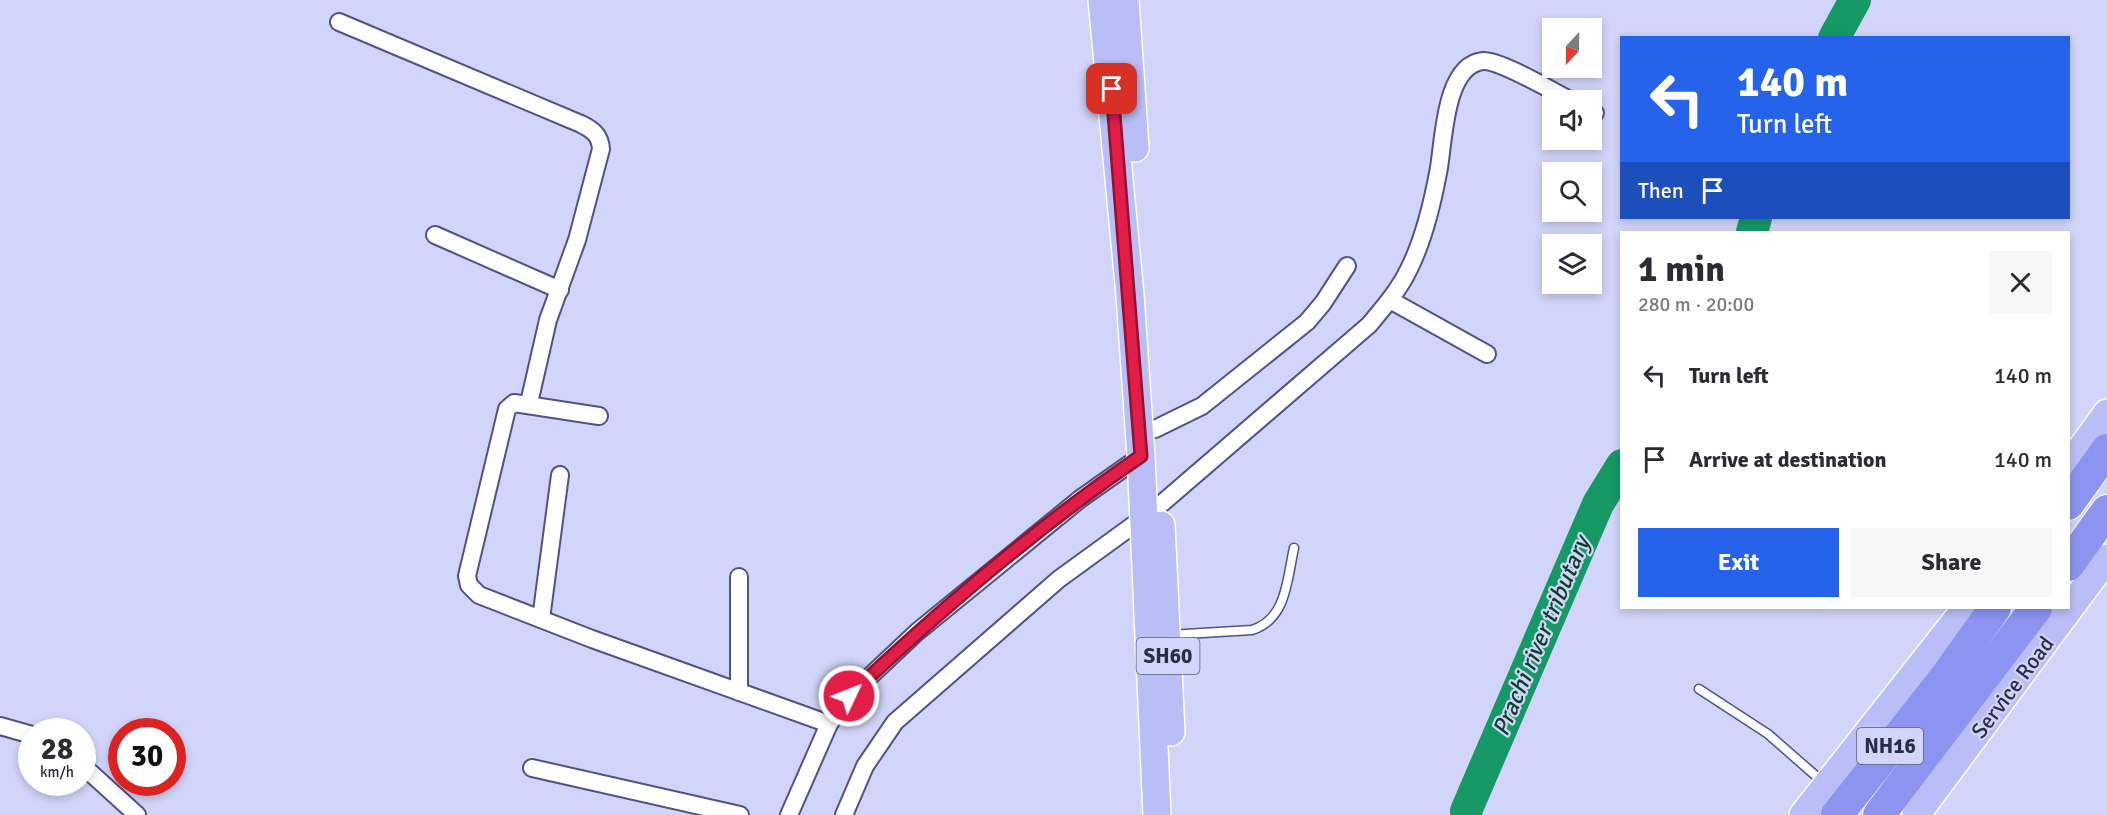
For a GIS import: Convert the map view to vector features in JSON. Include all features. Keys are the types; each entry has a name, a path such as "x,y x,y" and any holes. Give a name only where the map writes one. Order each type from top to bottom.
{"highway":[{"path":"2070,501 2107,450"},
{"path":"2070,562 2107,511"},
{"name":"NH16","path":"1837,815 1945,678 1994,609"},
{"name":"NH16","path":"1879,815 2035,609"}],"main road":[{"name":"SH60","path":"1102,0 1130,295 1148,451"},
{"name":"SH60","path":"1125,0 1148,451 1167,635 1174,815"},
{"path":"2070,463 2107,413"},
{"name":"SH60","path":"1152,507 1157,815"},
{"name":"Service Road","path":"2070,608 2107,558"},
{"path":"1803,815 1965,609"},
{"name":"Service Road","path":"1916,815 2069,609"}],"street":[{"path":"339,22 593,130 600,139 601,149 578,240 548,320 529,403"},
{"path":"844,815 865,766 895,722 1059,579 1152,507 1369,325 1390,300 1409,268 1426,222 1438,173 1447,106 1456,84 1469,68 1482,61 1497,64 1550,90"},
{"path":"435,235 560,290"},
{"path":"789,815 829,724 849,696 917,632 1080,499 1148,451 1307,322 1323,303 1347,266"},
{"path":"1390,300 1487,354"},
{"path":"599,416 529,403 514,403 507,409 467,576 470,585 479,594 541,619 829,724"},
{"path":"541,619 560,475"},
{"path":"739,577 739,692"},
{"path":"0,726 18,731"},
{"path":"532,768 740,815"},
{"path":"96,778 137,815"}],"lane":[{"path":"1167,635 1252,630 1264,626 1274,618 1281,607 1294,548"},
{"path":"1699,689 1768,734 1827,785"}],"waterway":[{"name":"Prachi river tributary","path":"1835,36 1855,0"},
{"name":"Prachi river tributary","path":"1752,231 1756,219"},
{"name":"Prachi river tributary","path":"1466,811 1598,504 1620,468"}],"route":[{"path":"849,696 917,632 1080,499 1141,456 1112,89"}]}
